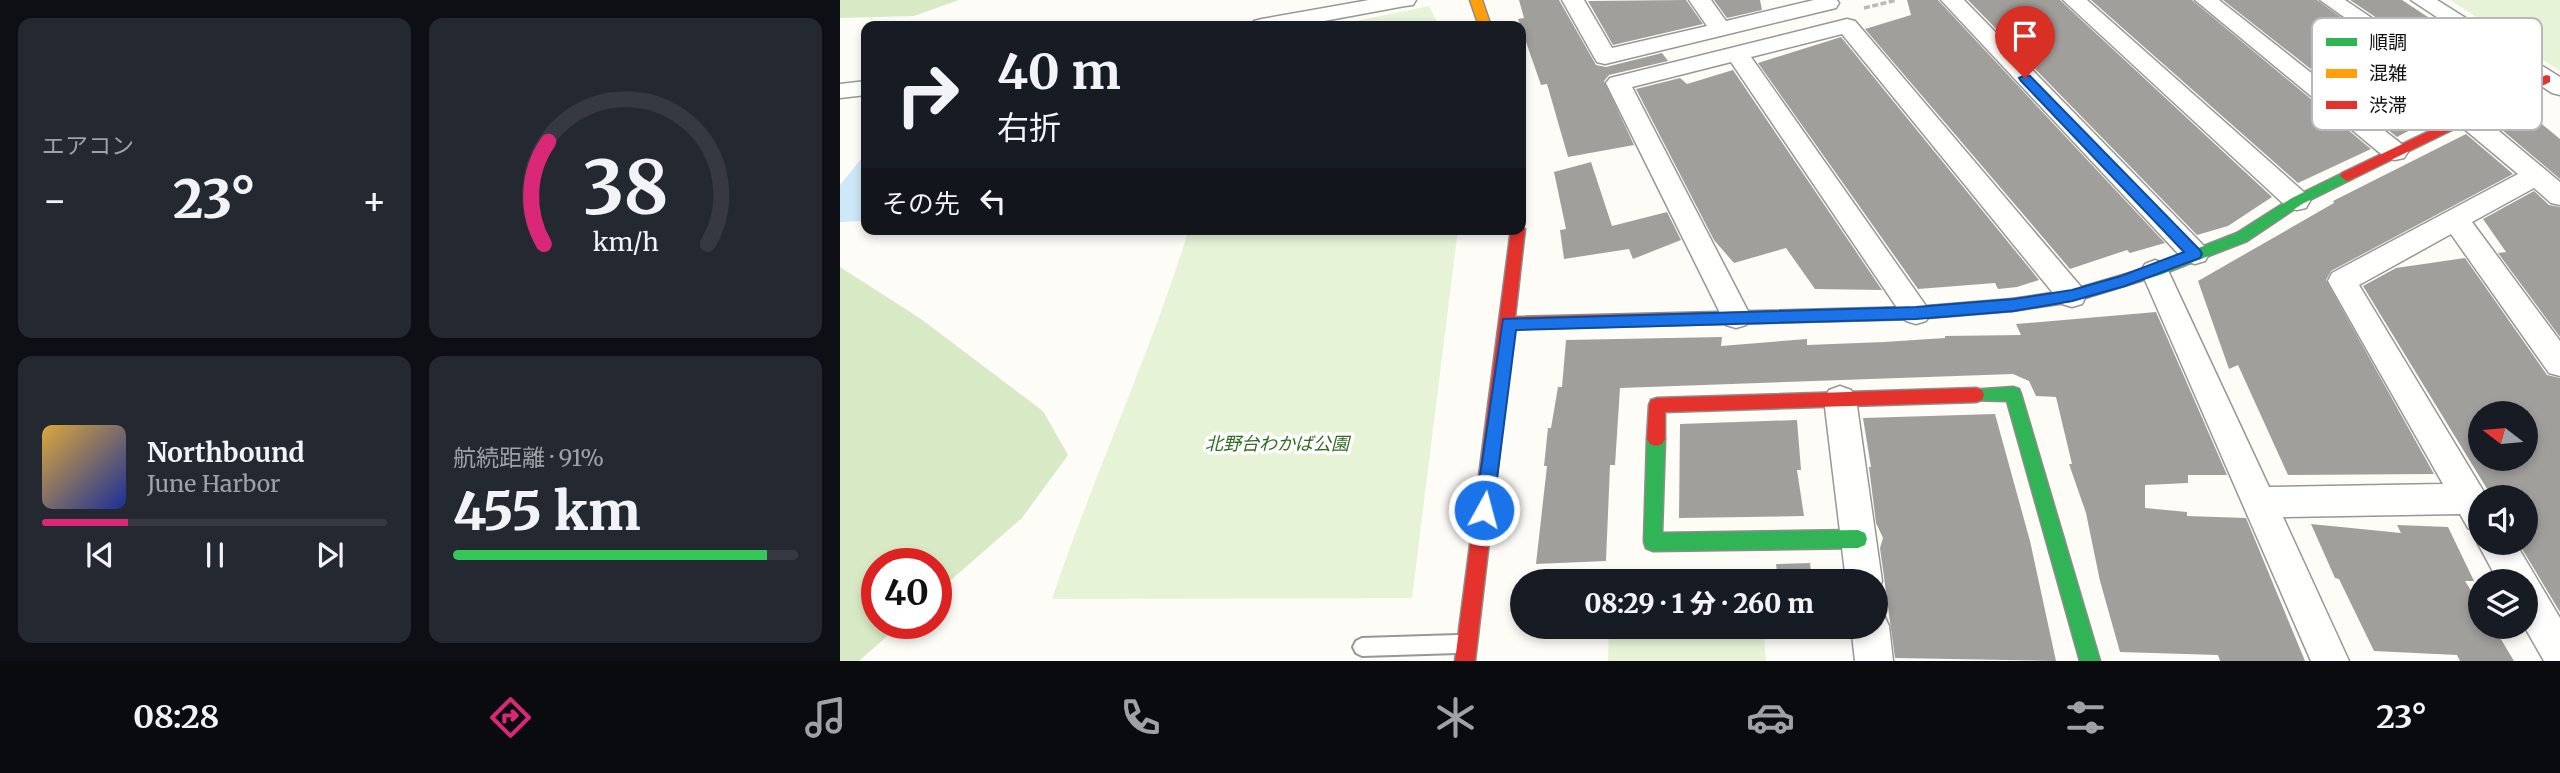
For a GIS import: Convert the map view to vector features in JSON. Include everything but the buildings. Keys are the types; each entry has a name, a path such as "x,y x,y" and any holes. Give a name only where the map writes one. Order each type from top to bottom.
{"street":[{"path":"1290,21 1405,0"},
{"path":"1476,0 1483,21"},
{"path":"1573,0 1605,57 1828,3 1826,0"},
{"path":"1700,0 1720,29"},
{"path":"1952,0 2195,254"},
{"path":"2074,0 2297,201"},
{"path":"2206,0 2312,85"},
{"path":"2331,0 2354,18"},
{"path":"2422,0 2450,18"},
{"path":"1736,317 1618,83 1847,26 2072,296"},
{"path":"1737,54 1916,313"},
{"path":"840,91 861,89"},
{"path":"2368,130 2395,152"},
{"path":"1508,324 1916,313 2014,305 2072,296 2155,271 2242,237 2297,201 2440,130"},
{"path":"2493,130 2535,176 2560,196"},
{"path":"2468,498 2342,281 2535,176"},
{"path":"2455,220 2560,364"},
{"path":"1466,652 1517,235"},
{"path":"2155,271 2330,661"},
{"path":"1858,539 1653,542 1657,405 2013,394 2090,661"},
{"path":"1840,399 1862,569"},
{"path":"2260,502 2468,508"},
{"path":"2538,616 2560,653"},
{"path":"1871,639 1874,661"}],"lane":[{"path":"1362,647 1466,652"}],"green space":[{"path":"840,0 959,0 914,16 840,18"},
{"path":"2450,0 2560,0 2560,71 2542,59 2542,18 2478,18"},
{"path":"1429,6 1436,21 1356,21"},
{"name":"北野台わかば公園","path":"1187,235 1457,235 1412,598 1052,599"},
{"path":"840,267 921,319 1043,411 1068,455 1022,518 952,579 952,548 861,548 861,639 884,639 859,661 840,661"},
{"path":"1609,639 1764,639 1766,661 1608,661"}],"water":[{"path":"861,159 861,221 840,222 840,185"}],"traffic: fast":[{"path":"2012,305 2072,296 2155,271 2242,237 2297,201 2347,176"},
{"path":"1976,395 2013,394 2090,661"},
{"path":"1656,439 1653,542 1858,539"}],"traffic: slow":[{"path":"1476,0 1483,21"}],"traffic: jam":[{"path":"2542,81 2546,79"},
{"path":"2347,176 2441,130"},
{"path":"1465,661 1517,235"},
{"path":"1508,323 1916,313 2012,305"},
{"path":"1656,439 1657,405 1976,395"}],"route":[{"path":"1484,510 1508,324 1916,313 2014,305 2072,296 2155,271 2195,254 2025,78"}]}
